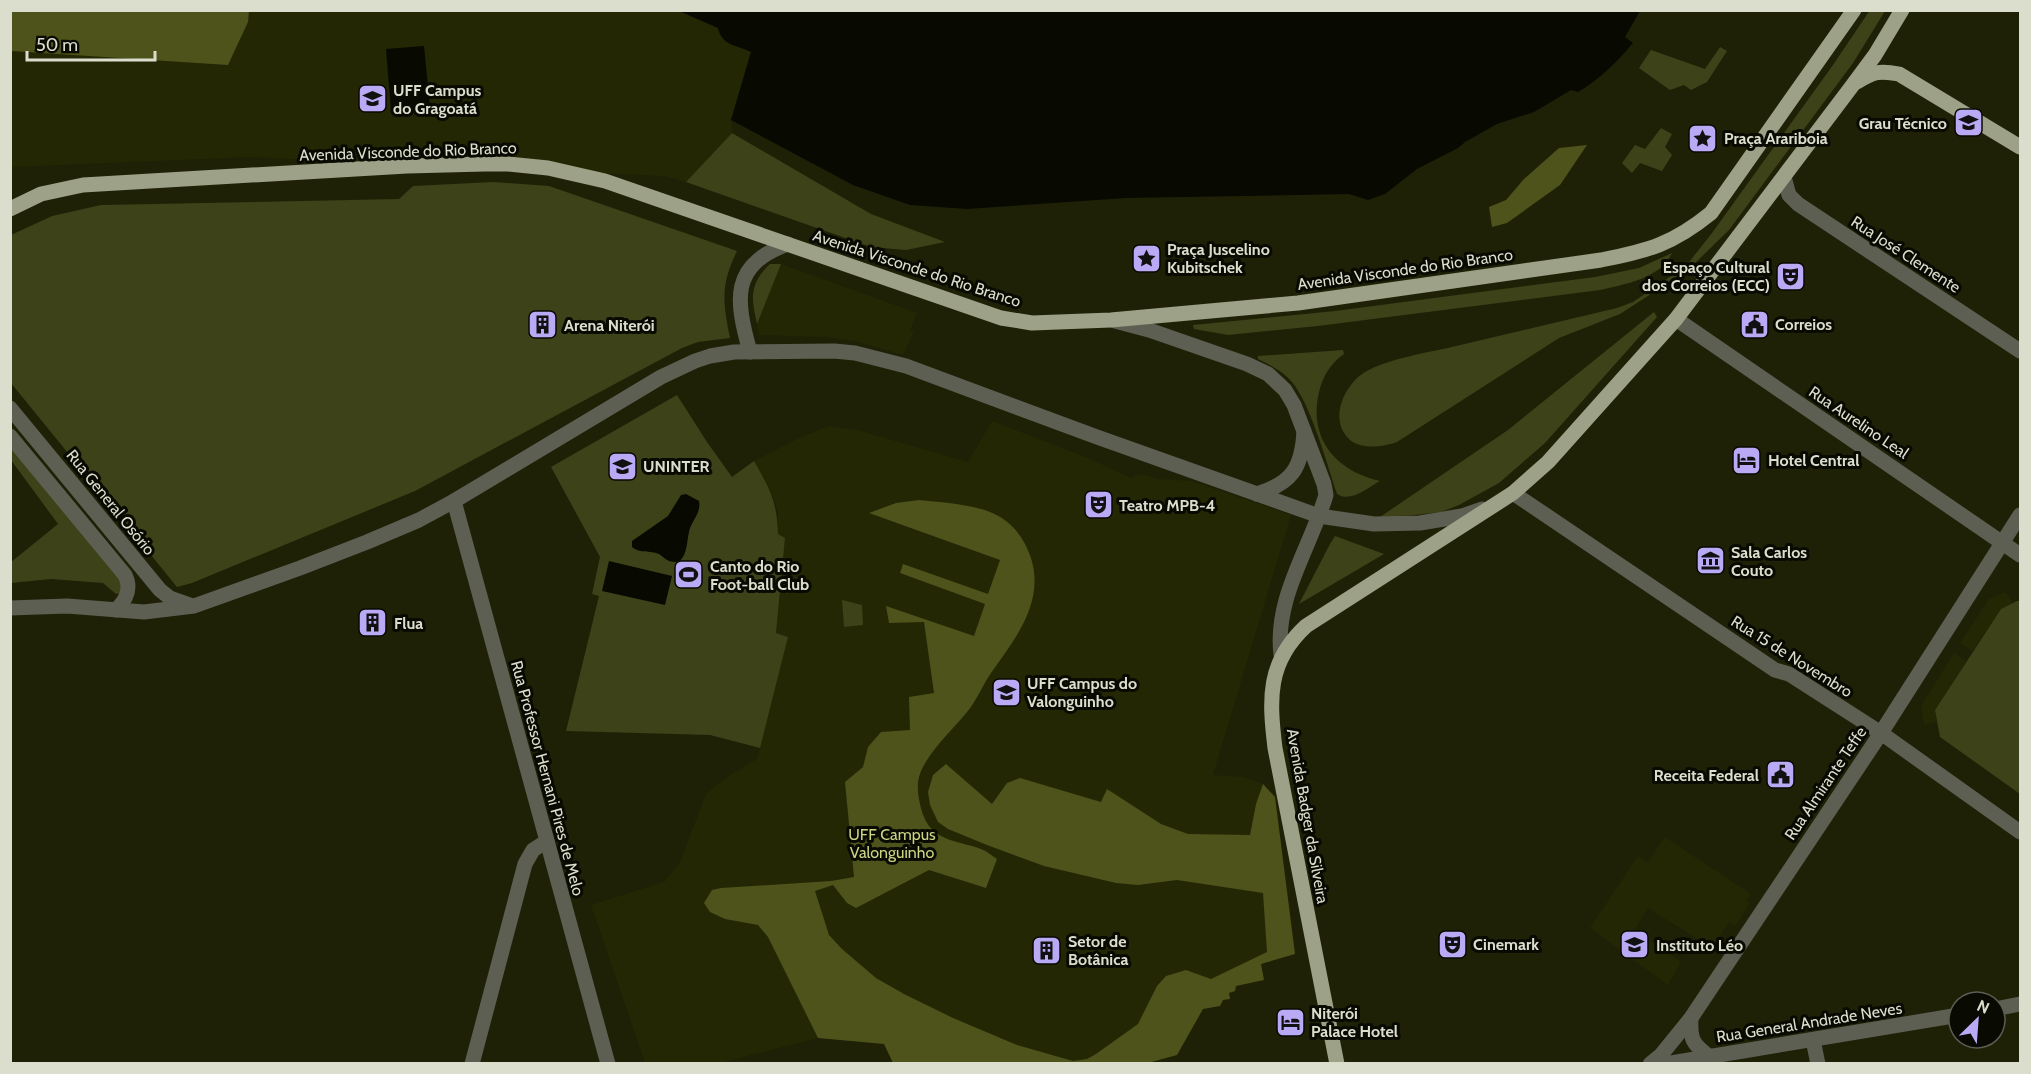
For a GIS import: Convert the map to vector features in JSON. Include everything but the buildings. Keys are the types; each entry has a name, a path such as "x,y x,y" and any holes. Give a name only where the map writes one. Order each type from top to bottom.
{"main road":[{"name":"Avenida Visconde do Rio Branco","path":"10,209 41,194 83,185 407,166 508,164 548,168 605,181 1001,318 1032,323 1111,320 1298,303 1601,260 1656,247 1690,230 1711,213 1854,10"},
{"path":"1493,505 1514,493 1548,462 1676,319 1875,55 1902,10"},
{"path":"1852,86 1871,73 1885,71 1899,74 2020,147"},
{"name":"Avenida Badger da Silveira","path":"1337,1064 1275,748 1272,700 1274,677 1281,656 1293,638 1306,626 1493,505"}],"street":[{"name":"Rua José Clemente","path":"1784,177 1789,195 1798,204 2020,351"},
{"path":"750,352 740,310 743,281 757,259 771,250 788,244"},
{"name":"Rua Aurelino Leal","path":"1676,319 2020,555"},
{"path":"1111,320 1149,330 1246,364 1268,374 1285,390 1304,428 1326,495 1282,610 1279,638 1281,656"},
{"path":"10,608 67,606 144,612 194,606 300,568 419,520 661,377 710,356 750,352 834,351 855,353 906,366 1319,516 1374,524 1420,523 1462,516 1493,505"},
{"name":"Rua General Osório","path":"10,408 160,590 177,602 194,606"},
{"path":"1257,494 1274,489 1287,480 1296,469 1301,456 1304,428"},
{"path":"10,436 125,575 128,581 128,594 116,610"},
{"name":"Rua 15 de Novembro","path":"1514,493 1775,670 1789,674 1881,733 2020,832"},
{"name":"Rua Professor Hernani Pires de Melo","path":"454,501 608,1064"},
{"name":"Rua Almirante Teffe","path":"1650,1064 1668,1048 1691,1018 1881,733 2020,515"},
{"path":"472,1064 525,864 533,849 547,841"},
{"name":"Rua General Andrade Neves","path":"1665,1064 1947,1017"},
{"path":"1691,1018 1690,1033 1693,1041 1710,1057"},
{"path":"1813,1040 1818,1064"}],"shaded area":[{"path":"1870,10 1885,11 1853,63 1729,230 1688,270 1620,314 1559,338 1397,442 1365,446 1349,439 1340,422 1342,403 1351,385 1374,367 1407,357 1617,308 1633,302 1686,266 1833,65"},
{"name":"UFF Campus do Gragoatá","path":"10,11 683,11 718,28 751,52 731,120 732,133 686,182 664,176 249,157 11,167"},
{"path":"679,11 1640,11 1625,37 1633,43 1594,82 1578,92 1571,90 1534,112 1497,124 1417,169 1385,194 1368,200 1349,194 1126,198 967,209 910,205 853,185 731,120 751,52 727,42 718,28"},
{"path":"424,46 430,107 391,110 386,49"},
{"path":"1720,47 1727,51 1707,82 1691,90 1684,85 1670,90 1639,68 1651,50 1705,69"},
{"path":"1661,128 1672,134 1665,147 1672,155 1662,171 1640,163 1632,173 1622,163 1635,145 1645,149"},
{"path":"732,133 871,214 945,242 906,250 871,247 686,182"},
{"path":"493,182 549,186 737,251 728,274 724,294 730,338 698,342 682,348 415,491 192,583 177,587 11,383 11,235 52,216 101,205 399,199 413,186"},
{"path":"1672,253 1666,262 1651,275 1631,283 1600,290 1318,326 1228,335 1194,329 1193,325 1335,311 1595,277 1639,268"},
{"path":"770,264 781,264 757,324 753,292 758,278"},
{"path":"781,264 917,313 910,330 914,331 903,355 854,341 827,337 759,335 757,324"},
{"path":"1654,312 1657,317 1545,443 1499,483 1441,512 1380,517 1508,430"},
{"path":"1343,350 1344,354 1331,366 1321,386 1317,409 1318,424 1322,438 1338,461 1364,476 1380,481 1359,494 1348,497 1337,494 1318,435 1299,392 1285,375 1258,359 1258,356"},
{"name":"Canto do Rio Foot-ball Club","path":"677,395 732,477 754,461 772,496 778,534 785,538 776,633 788,637 760,748 710,735 566,731 599,596 592,594 600,557 551,467"},
{"name":"UFF Campus do Valonguinho","path":"992,421 1090,459 1131,478 1139,474 1156,479 1192,481 1291,515 1213,775 1243,777 1263,784 1275,797 1295,954 1261,964 1264,980 1236,986 1235,991 1229,993 1230,999 1223,1000 1220,1006 1203,1009 1177,1055 1144,1064 893,1064 884,1044 818,1038 720,1063 645,1063 591,905 664,882 680,862 706,794 730,775 757,759 788,637 776,633 785,538 778,534 778,511 770,489 754,461 829,426 861,431 968,462"},
{"path":"11,446 123,581 123,593 116,594 103,583 51,579 11,583 10,563 58,524 11,460"},
{"path":"686,494 699,501 699,508 690,528 685,552 679,561 667,560 659,554 632,547 632,541 668,516 681,495"},
{"path":"1335,536 1384,554 1299,604 1330,544"},
{"path":"609,561 672,576 665,605 602,591"},
{"path":"2006,592 2013,603 2001,609 1972,651 1960,643 1989,599"},
{"path":"842,600 862,605 863,625 844,627"},
{"path":"2020,601 2020,794 1940,737 1935,710 2001,609"},
{"path":"1954,653 1966,661 1935,710 1937,722 1924,725 1921,706"},
{"path":"1665,837 1751,894 1746,900 1750,903 1735,926 1729,922 1712,948 1648,908 1635,929 1632,928 1681,962 1668,985 1590,928 1638,856 1648,862"}],"green space":[{"path":"10,11 249,11 248,22 228,65 11,51"},
{"path":"1587,145 1560,185 1507,223 1492,227 1489,207 1506,200 1524,179 1559,148"},
{"name":"UFF Campus Valonguinho","path":"919,500 964,505 997,515 1018,533 1031,558 1034,590 1031,605 1018,634 971,707 931,754 920,773 918,782 918,795 923,813 928,825 934,831 941,836 983,850 997,859 986,888 929,870 856,908 847,903 833,885 815,891 829,935 876,978 953,1018 1017,1045 1073,1061 1087,1059 1138,1024 1157,986 1166,976 1186,970 1211,979 1267,952 1263,893 1177,880 1138,885 1116,883 1044,866 948,829 938,822 930,805 928,792 933,775 946,764 992,804 1007,783 1020,778 1101,802 1107,789 1161,824 1188,834 1250,835 1256,804 1263,784 1275,797 1295,954 1261,964 1264,980 1236,986 1235,991 1229,993 1230,999 1223,1000 1220,1006 1203,1009 1177,1055 1144,1064 893,1063 884,1044 818,1038 768,937 758,925 725,919 710,912 704,903 712,890 721,888 831,881 854,877 845,782 863,767 868,747 881,732 910,730 909,697 934,693 924,622 889,623 886,606 974,636 985,604 900,573 903,564 988,594 1000,560 869,513 896,503"}],"place":[{"name":"UFF Campus do Gragoatá","path":"372,99"},
{"name":"Grau Técnico","path":"1968,123"},
{"name":"Praça Arariboia","path":"1703,138"},
{"name":"Praça Juscelino Kubitschek","path":"1146,258"},
{"name":"Espaço Cultural dos Correios (ECC)","path":"1791,276"},
{"name":"Correios","path":"1754,324"},
{"name":"Arena Niterói","path":"543,325"},
{"name":"Hotel Central","path":"1747,460"},
{"name":"UNINTER","path":"622,466"},
{"name":"Teatro MPB-4","path":"1098,505"},
{"name":"Sala Carlos Couto","path":"1710,561"},
{"name":"Canto do Rio Foot-ball Club","path":"689,575"},
{"name":"Flua","path":"373,623"},
{"name":"UFF Campus do Valonguinho","path":"1006,692"},
{"name":"Receita Federal","path":"1780,775"},
{"name":"Cinemark","path":"1452,944"},
{"name":"Instituto Léo","path":"1635,945"},
{"name":"Setor de Botânica","path":"1047,950"},
{"name":"Niterói Palace Hotel","path":"1290,1022"}]}
